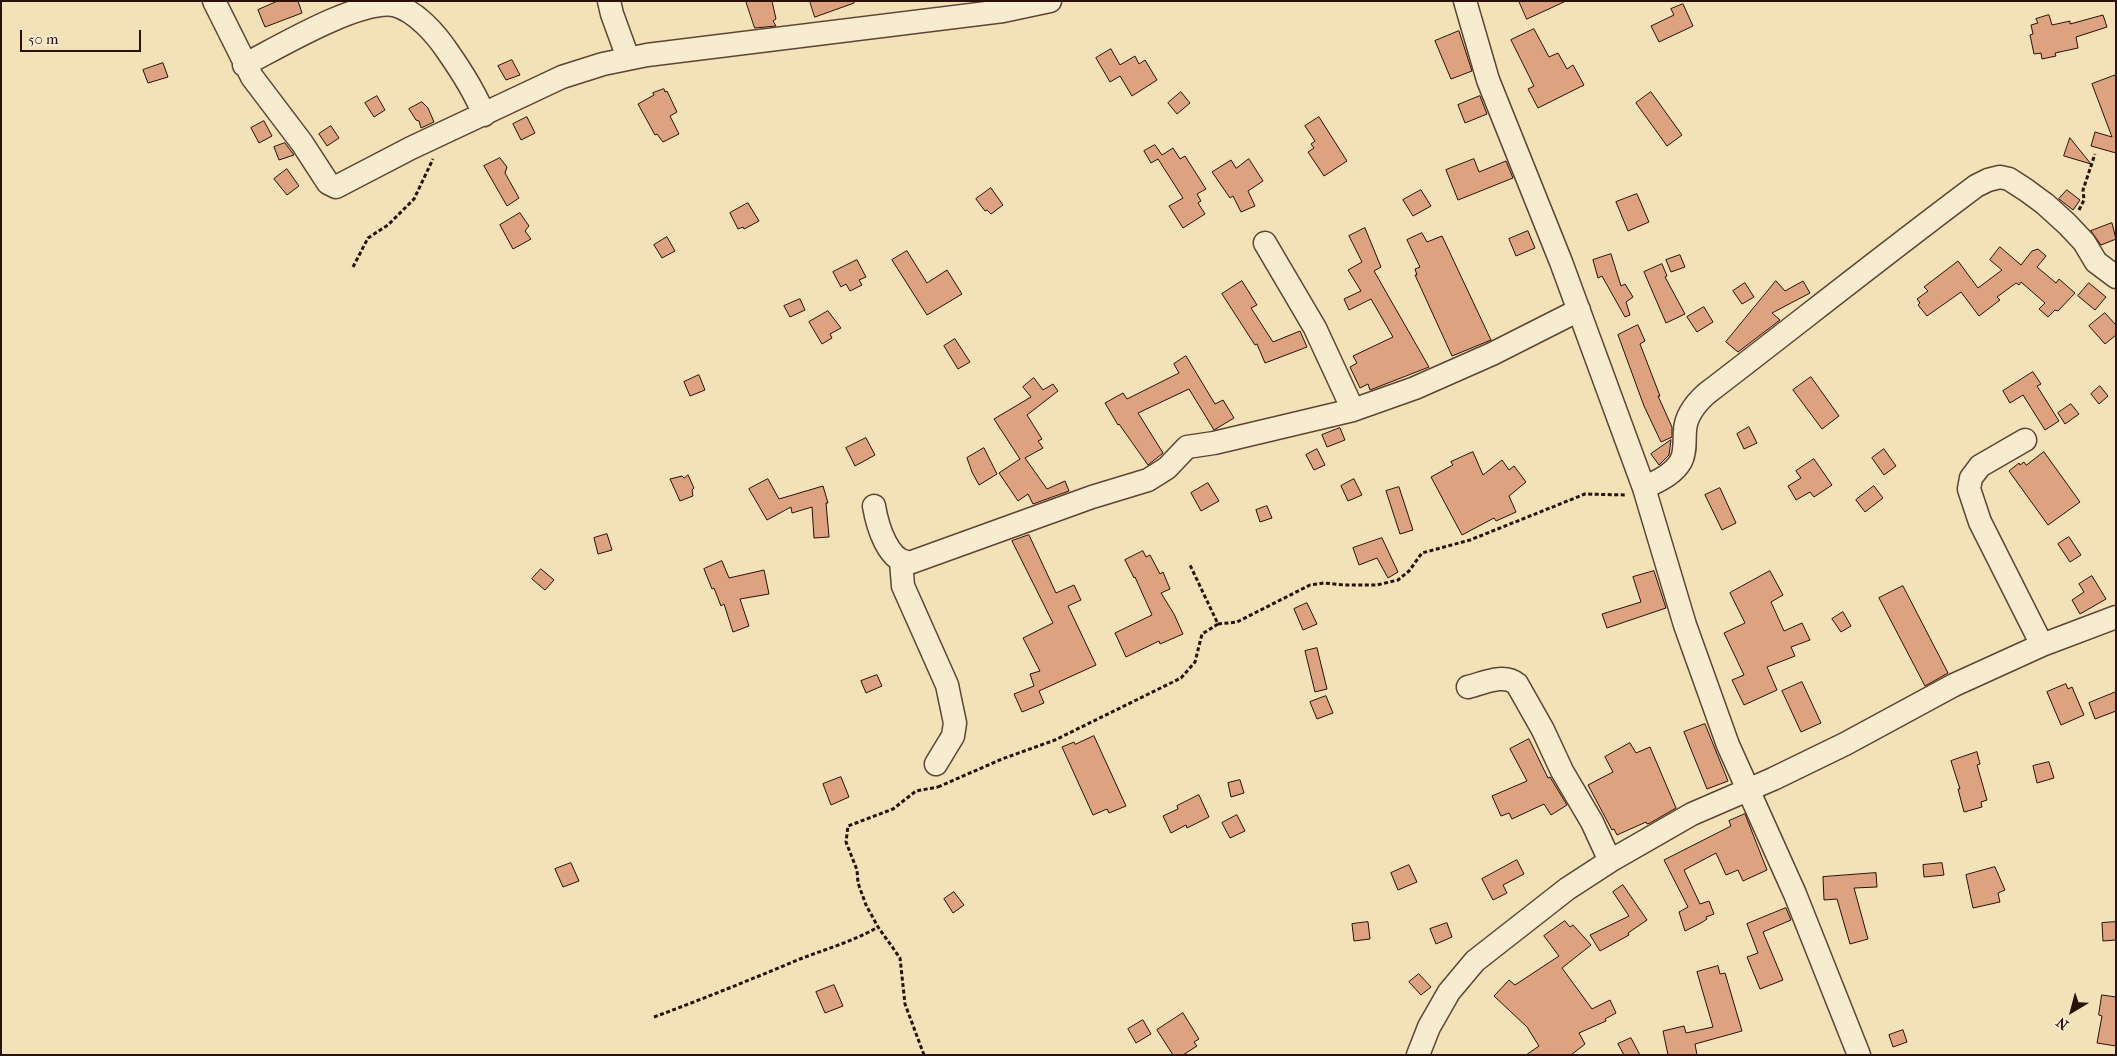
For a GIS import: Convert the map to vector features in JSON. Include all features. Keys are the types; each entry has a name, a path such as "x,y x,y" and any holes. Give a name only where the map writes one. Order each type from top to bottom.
{"street":[{"path":"214,1 244,64 328,183 336,188 445,132 562,78 603,64 628,58 682,50 809,36 1003,10 1050,1"},
{"path":"609,1 628,58"},
{"path":"1465,1 1488,80 1541,210 1644,488 1684,625 1728,745 1795,894 1859,1055"},
{"path":"244,64 353,10 381,4 395,5 412,14 441,41 466,78 484,115"},
{"path":"1644,488 1664,478 1680,463 1685,447 1685,430 1688,417 1702,398 1820,308 1899,243 1976,186 1988,180 2000,177 2009,179 2045,204 2068,224 2084,242 2096,262 2116,277"},
{"path":"1265,243 1315,328 1353,410"},
{"path":"874,506 882,535 894,555 907,563 919,560 1073,504 1148,480 1167,468 1187,447 1353,410 1415,388 1452,373 1579,310"},
{"path":"2025,440 1980,466 1971,478 1969,489 1980,522 2042,645"},
{"path":"901,561 903,586 944,676 955,723 953,736 939,772"},
{"path":"1418,1055 1429,1027 1449,992 1475,961 1567,889 1610,861 1678,821 1845,744 1954,685 2042,645 2116,617"},
{"path":"1468,687 1502,678 1510,680 1519,686 1562,771 1592,822 1610,861"}],"path":[{"path":"353,267 368,238 388,225 414,199 445,132"},
{"path":"2068,224 2084,200 2083,190 2095,154"},
{"path":"924,1055 906,1004 900,958 878,927 866,905 858,883 857,870 846,842 848,826 893,809 916,791 938,787 1002,759 1056,740 1181,678 1195,662 1202,634 1218,624 1244,619 1310,585 1324,582 1344,586 1376,586 1398,580 1409,571 1422,553 1470,540 1585,494 1630,495 1644,488"},
{"path":"1189,563 1218,624"},
{"path":"938,787 939,772"},
{"path":"654,1017 734,988 800,959 862,936 878,927"}],"building":[{"path":"278,1 298,1 302,13 265,27 258,10"},
{"path":"746,1 772,1 776,19 773,21 776,26 755,28"},
{"path":"810,1 854,1 854,3 815,17"},
{"path":"1519,1 1566,1 1527,19"},
{"path":"1683,4 1693,26 1659,42 1651,26 1674,15 1671,9"},
{"path":"2049,15 2052,25 2070,21 2070,24 2103,15 2107,27 2076,37 2078,48 2055,53 2056,56 2042,59 2041,53 2034,54 2030,35 2033,34 2031,25 2038,23 2036,19"},
{"path":"1534,29 1549,57 1558,53 1567,69 1573,65 1584,85 1538,108 1528,89 1534,86 1511,40"},
{"path":"1459,31 1472,71 1451,79 1435,41"},
{"path":"1111,49 1120,65 1135,56 1139,64 1145,60 1157,80 1132,96 1120,76 1110,82 1096,58"},
{"path":"512,60 520,75 506,80 498,66"},
{"path":"163,63 168,77 148,83 143,70"},
{"path":"2116,75 2116,153 2091,146 2095,132 2112,137 2092,84"},
{"path":"664,89 665,92 667,91 677,112 670,116 679,134 663,142 657,134 655,135 638,104 654,95 653,93"},
{"path":"1181,92 1190,103 1177,114 1168,103"},
{"path":"1651,92 1682,135 1667,146 1636,103"},
{"path":"377,96 385,110 374,117 365,103"},
{"path":"1480,96 1487,114 1465,123 1458,105"},
{"path":"422,102 428,108 434,122 421,128 419,121 416,120 409,109"},
{"path":"527,117 535,133 521,140 513,124"},
{"path":"1319,117 1347,161 1324,176 1308,152 1314,148 1311,144 1315,141 1305,126"},
{"path":"264,121 272,136 259,143 251,128"},
{"path":"331,126 339,138 327,146 319,134"},
{"path":"2070,138 2091,164 2064,156"},
{"path":"285,143 294,155 279,160 274,147"},
{"path":"1155,145 1162,155 1173,148 1180,159 1185,156 1206,189 1197,194 1201,201 1198,203 1205,214 1183,228 1169,206 1183,198 1158,159 1151,163 1144,151"},
{"path":"500,158 507,167 505,173 519,198 507,206 484,166"},
{"path":"1249,159 1263,181 1248,191 1255,206 1241,212 1233,196 1230,198 1212,172 1231,160 1236,168"},
{"path":"1474,159 1479,172 1506,161 1513,178 1458,200 1446,170"},
{"path":"287,169 299,186 287,195 274,179"},
{"path":"991,188 1003,205 991,214 987,210 985,211 976,199"},
{"path":"1421,190 1431,206 1413,216 1403,200"},
{"path":"2067,190 2080,200 2073,210 2059,199"},
{"path":"1637,194 1649,222 1628,231 1616,202"},
{"path":"748,203 759,221 744,229 743,227 738,229 730,213"},
{"path":"520,213 529,226 525,231 531,239 513,249 500,225"},
{"path":"2112,223 2116,239 2101,245 2091,231"},
{"path":"1365,228 1381,267 1374,271 1429,367 1370,390 1368,384 1360,388 1350,367 1357,363 1353,356 1393,337 1371,299 1349,310 1344,299 1361,291 1348,270 1362,262 1349,236"},
{"path":"1528,231 1535,248 1516,256 1509,239"},
{"path":"1422,233 1427,242 1442,236 1491,340 1452,356 1415,275 1417,275 1415,269 1420,267 1407,240"},
{"path":"667,237 675,251 662,258 654,245"},
{"path":"2000,247 2021,265 2032,251 2038,249 2046,256 2037,267 2056,283 2059,279 2075,293 2058,311 2055,310 2048,317 2039,309 2045,303 2021,282 2019,285 2016,283 1997,297 2000,300 1979,316 1961,292 1927,316 1918,305 1920,303 1917,299 1928,291 1924,287 1958,261 1978,288 2002,270 1990,260"},
{"path":"907,251 927,283 947,270 962,294 927,315 892,260"},
{"path":"1611,254 1621,286 1625,284 1633,297 1626,302 1630,315 1625,317 1602,276 1598,278 1593,260"},
{"path":"1680,255 1685,267 1671,272 1666,260"},
{"path":"857,260 866,277 859,280 862,285 850,291 846,284 841,287 833,272"},
{"path":"1662,264 1667,276 1665,277 1685,314 1666,323 1644,272"},
{"path":"1242,281 1257,305 1251,308 1273,342 1300,331 1307,347 1265,363 1257,344 1255,345 1222,294"},
{"path":"1776,281 1785,291 1803,281 1810,293 1772,313 1780,320 1738,352 1726,342"},
{"path":"1745,283 1754,297 1742,304 1733,291"},
{"path":"2089,283 2106,297 2095,310 2078,296"},
{"path":"800,299 805,310 790,317 784,306"},
{"path":"1704,307 1713,322 1697,332 1687,317"},
{"path":"828,311 841,328 830,334 832,338 822,344 809,322"},
{"path":"2105,313 2116,325 2116,335 2105,344 2089,326"},
{"path":"1638,325 1645,341 1640,344 1660,396 1658,396 1672,427 1672,437 1661,442 1644,406 1618,335"},
{"path":"955,339 970,362 958,369 944,346"},
{"path":"1186,356 1215,404 1223,400 1234,418 1214,430 1189,389 1138,413 1163,453 1148,465 1118,425 1105,403 1123,393 1127,399 1179,373 1174,364"},
{"path":"2033,372 2041,384 2037,386 2059,421 2045,430 2023,395 2010,403 2003,391"},
{"path":"699,375 705,390 690,396 684,382"},
{"path":"1811,377 1839,416 1822,429 1793,390"},
{"path":"1034,378 1043,390 1053,384 1058,391 1027,415 1042,439 1038,441 1043,448 1025,458 1047,489 1065,481 1069,491 1033,504 1028,494 1018,501 999,473 1020,459 994,419 1031,397 1023,387"},
{"path":"2100,386 2108,396 2099,404 2091,394"},
{"path":"2071,404 2079,414 2065,424 2058,413"},
{"path":"1749,427 1757,443 1744,449 1737,434"},
{"path":"1340,428 1345,440 1327,447 1322,435"},
{"path":"866,438 875,455 855,466 846,448"},
{"path":"1671,440 1669,455 1659,465 1651,454"},
{"path":"984,448 997,474 979,485 967,458"},
{"path":"1317,449 1325,465 1314,470 1306,455"},
{"path":"1884,449 1896,466 1884,475 1872,458"},
{"path":"1473,452 1483,475 1502,460 1509,470 1514,466 1526,482 1509,496 1516,512 1496,521 1494,518 1462,535 1431,477 1453,465 1451,462"},
{"path":"2044,452 2080,502 2048,525 2009,471 2019,463 2020,465 2024,462 2026,465"},
{"path":"1814,459 1832,485 1814,497 1810,492 1796,500 1788,486 1801,478 1796,471"},
{"path":"688,475 694,488 692,490 693,496 680,501 670,479 682,476 684,478"},
{"path":"768,479 779,499 823,486 828,503 826,503 829,537 814,538 812,507 792,513 791,507 767,520 749,489"},
{"path":"1354,479 1362,495 1348,501 1341,486"},
{"path":"1208,483 1219,501 1201,511 1191,493"},
{"path":"1874,486 1883,498 1865,512 1856,500"},
{"path":"1399,487 1413,530 1400,534 1386,491"},
{"path":"1720,488 1736,523 1722,530 1705,495"},
{"path":"1267,506 1272,518 1260,522 1256,510"},
{"path":"607,534 612,550 598,554 594,538"},
{"path":"1029,535 1056,593 1074,585 1081,600 1068,606 1096,665 1039,691 1044,703 1022,712 1014,694 1034,686 1030,674 1040,671 1023,638 1053,623 1012,541"},
{"path":"2069,537 2081,555 2070,562 2058,544"},
{"path":"1382,538 1398,572 1388,578 1377,558 1359,565 1353,548"},
{"path":"1143,551 1146,557 1150,555 1160,574 1163,572 1170,589 1161,593 1174,614 1183,634 1160,644 1159,641 1126,657 1115,633 1152,615 1125,560"},
{"path":"722,561 729,578 764,570 769,594 740,599 749,626 733,632 724,604 721,606 704,569"},
{"path":"541,569 554,580 545,590 532,579"},
{"path":"1654,571 1666,608 1607,628 1602,614 1641,602 1633,577"},
{"path":"1770,571 1783,595 1771,602 1784,631 1802,623 1810,640 1791,647 1795,656 1767,667 1777,690 1744,705 1732,680 1744,675 1724,633 1745,623 1730,593"},
{"path":"2092,576 2106,599 2080,614 2072,600 2084,592 2079,584"},
{"path":"1903,586 1948,673 1925,686 1879,598"},
{"path":"1307,603 1317,624 1303,630 1294,609"},
{"path":"1843,612 1851,626 1841,632 1832,619"},
{"path":"1317,648 1327,689 1315,692 1305,651"},
{"path":"877,675 882,686 866,693 861,681"},
{"path":"1802,682 1821,723 1801,732 1782,691"},
{"path":"2066,684 2068,689 2072,687 2084,715 2061,725 2047,692"},
{"path":"2116,692 2116,711 2095,719 2089,703"},
{"path":"1326,696 1333,713 1317,719 1310,702"},
{"path":"1705,724 1728,781 1707,789 1684,732"},
{"path":"1094,736 1126,806 1109,813 1107,809 1093,815 1062,747"},
{"path":"1529,739 1548,778 1550,777 1567,805 1551,815 1544,804 1512,819 1509,813 1501,816 1492,796 1527,781 1510,749"},
{"path":"1630,743 1636,753 1650,747 1676,808 1650,823 1647,824 1646,822 1617,835 1614,829 1612,830 1588,785 1613,772 1605,757"},
{"path":"1977,752 1980,764 1977,765 1987,800 1981,802 1982,807 1964,812 1958,789 1960,789 1951,761"},
{"path":"2049,762 2054,778 2037,783 2033,766"},
{"path":"841,777 849,797 831,805 823,784"},
{"path":"1240,780 1244,793 1231,797 1228,783"},
{"path":"1199,795 1209,817 1187,828 1186,825 1171,833 1163,816 1178,809 1177,806"},
{"path":"1745,814 1767,870 1743,881 1738,870 1726,875 1716,853 1684,870 1700,904 1709,901 1714,914 1685,931 1679,912 1688,907 1664,860 1731,826 1729,821"},
{"path":"1237,815 1245,831 1230,838 1222,823"},
{"path":"1517,860 1524,874 1503,885 1507,893 1493,900 1482,879"},
{"path":"571,863 579,881 563,887 555,869"},
{"path":"1942,863 1944,875 1924,877 1923,865"},
{"path":"1409,865 1417,882 1398,890 1391,873"},
{"path":"1995,867 2005,890 1998,893 2000,902 1973,908 1966,875"},
{"path":"1876,873 1877,887 1854,888 1868,939 1850,944 1837,899 1824,900 1823,877"},
{"path":"1623,885 1647,920 1628,933 1629,935 1600,951 1590,935 1629,916 1613,892"},
{"path":"954,892 964,905 953,913 944,899"},
{"path":"1786,908 1791,920 1763,932 1783,980 1760,989 1747,957 1758,953 1747,924"},
{"path":"1565,921 1570,927 1573,925 1591,945 1562,968 1592,1009 1610,1000 1616,1013 1605,1019 1606,1021 1579,1033 1585,1044 1571,1055 1526,1055 1539,1046 1527,1027 1494,996 1509,980 1515,985 1559,956 1544,936"},
{"path":"1368,922 1370,939 1354,941 1352,924"},
{"path":"2116,922 2116,940 2103,941 2102,923"},
{"path":"1447,923 1452,937 1436,944 1430,929"},
{"path":"1718,966 1720,974 1725,973 1742,1031 1695,1044 1697,1055 1668,1055 1663,1031 1684,1026 1686,1033 1713,1027 1697,972"},
{"path":"1419,974 1431,987 1421,995 1409,982"},
{"path":"834,985 843,1006 825,1013 816,992"},
{"path":"2102,995 2116,997 2116,1046 2097,1043 2102,1016 2099,1015"},
{"path":"1183,1013 1199,1039 1194,1042 1197,1046 1183,1055 1173,1055 1157,1030"},
{"path":"1143,1020 1151,1034 1136,1043 1128,1029"},
{"path":"1903,1030 1907,1042 1893,1047 1889,1035"},
{"path":"1631,1038 1640,1055 1624,1055 1618,1044"}]}
